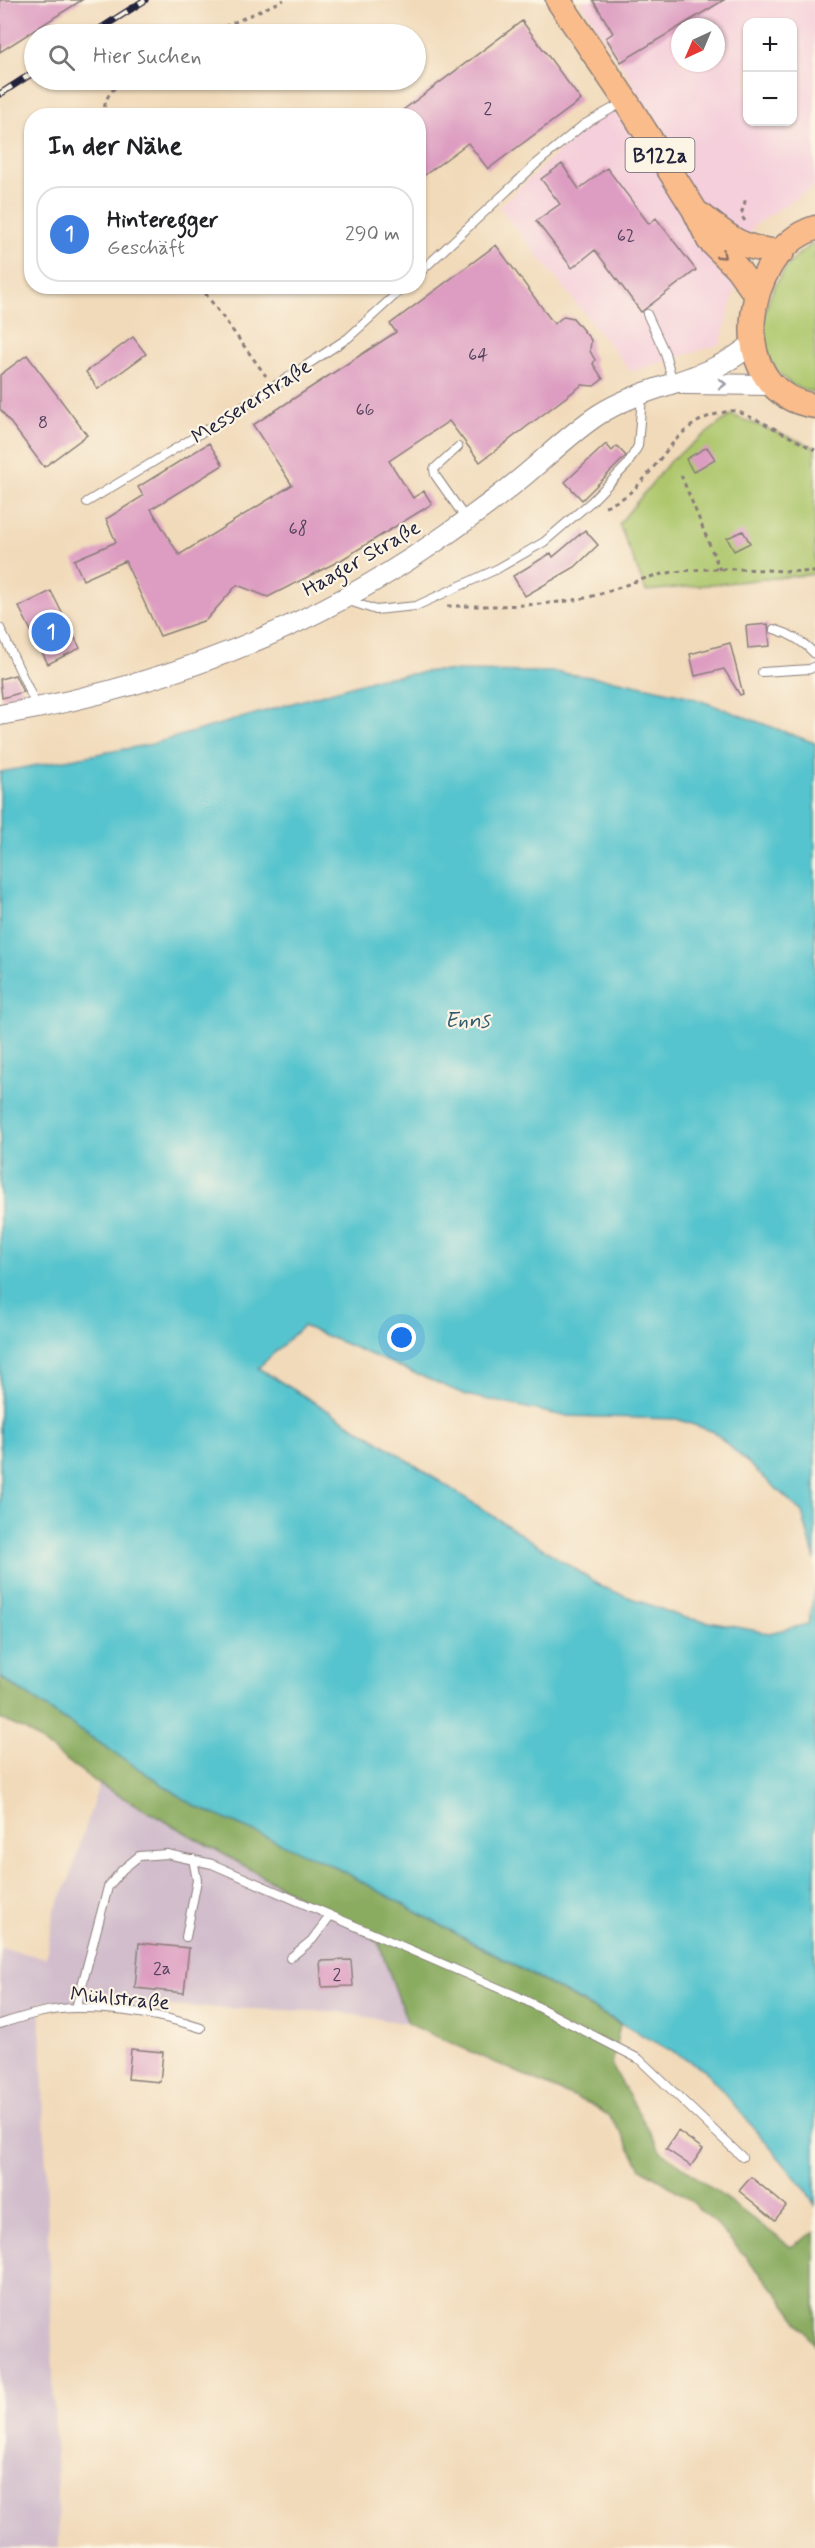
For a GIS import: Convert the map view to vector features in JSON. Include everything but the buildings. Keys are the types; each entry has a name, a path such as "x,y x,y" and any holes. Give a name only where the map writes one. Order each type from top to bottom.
{"main road":[{"name":"B122a","path":"558,0 626,100 694,209 709,240 737,268 758,296"},
{"name":"B122a","path":"694,209 744,246 756,250 782,252"},
{"path":"815,228 792,241 764,279 752,326 756,358 771,385 792,400 815,406"}],"street":[{"name":"Haager Straße","path":"0,715 111,692 198,663 256,641 343,599 433,544 467,520 597,415 642,393 673,384 729,362 753,343"},
{"name":"Haager Straße","path":"673,384 771,385"}],"lane":[{"path":"426,267 536,164 583,124 626,100"},
{"name":"Messererstraße","path":"87,502 274,387 348,338 396,294"},
{"path":"647,314 665,353 673,384"},
{"path":"343,599 376,610 416,606 497,569 544,542 592,501 627,465 638,446 642,393"},
{"path":"458,447 434,470 457,509 467,520"},
{"path":"0,628 38,708"},
{"path":"774,629 805,643 815,654"},
{"path":"762,672 810,669 815,666"},
{"path":"76,2008 108,1887 122,1870 139,1857 167,1854 212,1864 519,1997 639,2059 742,2157"},
{"path":"186,1937 197,1880 193,1860"},
{"path":"290,1958 312,1940 330,1916"},
{"name":"Mühlstraße","path":"0,2024 31,2014 76,2008 174,2019 201,2028"}],"path":[{"path":"230,24 284,0"},
{"path":"104,108 111,90"},
{"path":"746,198 741,214 746,222"},
{"path":"206,294 274,387"},
{"path":"592,501 604,506 619,502 638,487 671,444 692,426 711,416 733,410 815,450"},
{"path":"681,475 720,570"},
{"path":"416,606 546,605 588,597 636,579 670,572 720,570 815,572"}],"shaded area":[{"path":"580,0 815,0 815,186 753,226 720,344 631,372 499,207 633,83"},
{"path":"99,1784 378,1942 408,2024 338,2012 40,2002 59,2547 0,2548 0,1948 46,1958 54,1911 69,1880"}],"green space":[{"path":"815,243 815,392 801,389 790,383 771,361 765,343 764,324 775,285 786,268"},
{"path":"731,415 815,447 815,574 646,591 619,524 671,460"},
{"path":"0,1677 195,1806 333,1866 620,2024 612,2066 660,2150 791,2247 815,2232 815,2345 777,2293 715,2223 682,2194 641,2168 619,2129 608,2115 594,2106 408,2024 378,1941 99,1784 25,1730 0,1719"}],"water":[{"name":"Enns","path":"432,671 554,672 620,681 688,696 815,743 815,1560 802,1512 714,1432 677,1419 564,1416 466,1395 303,1326 258,1368 378,1441 602,1587 682,1617 769,1633 808,1624 815,1588 815,2205 806,2190 704,2069 333,1866 195,1806 0,1677 0,772 152,744 375,679"}],"railway":[{"path":"108,24 145,0"},
{"path":"0,94 24,78"}],"place":[{"name":"Hinteregger","path":"51,632"}]}
